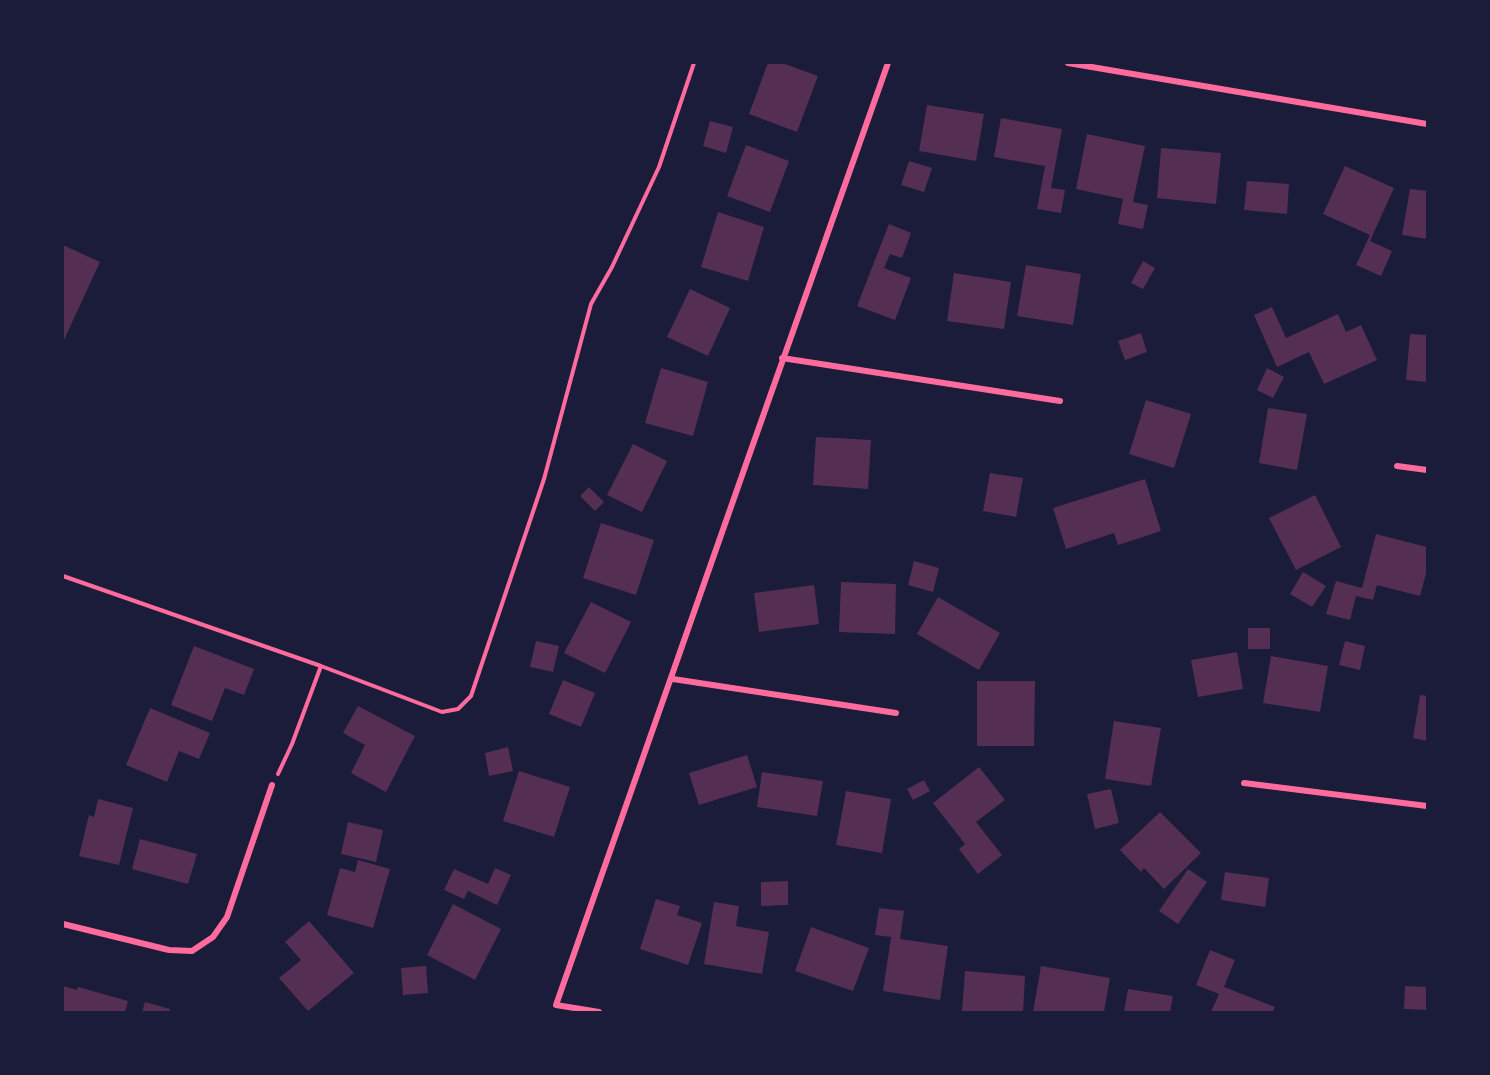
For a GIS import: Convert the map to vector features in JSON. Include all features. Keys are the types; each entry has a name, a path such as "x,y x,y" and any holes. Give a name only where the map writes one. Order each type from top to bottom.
{"street":[{"path":"599,1012 556,1005 673,679 782,358 888,63"},
{"path":"1068,63 1427,124"},
{"path":"782,358 1060,401"},
{"path":"1396,466 1427,470"},
{"path":"673,679 896,713"},
{"path":"1244,783 1427,806"},
{"path":"63,924 169,950 192,951 213,937 227,917 272,785"}],"path":[{"path":"63,576 321,666 442,712 458,709 471,696 544,479 591,304 612,267 659,166 694,63"},
{"path":"272,785 292,744 321,666"}],"building":[{"path":"768,63 782,63 818,76 797,132 749,114"},
{"path":"927,105 984,114 976,161 919,151"},
{"path":"1001,118 1062,129 1051,188 1065,190 1061,213 1037,209 1045,166 994,157"},
{"path":"710,121 733,127 726,153 703,146"},
{"path":"1087,134 1145,146 1133,202 1148,205 1143,229 1118,224 1123,199 1076,189"},
{"path":"746,145 789,161 770,212 727,196"},
{"path":"1161,148 1221,153 1216,204 1157,198"},
{"path":"909,161 932,168 924,192 901,185"},
{"path":"1345,166 1394,188 1370,241 1392,251 1381,276 1356,265 1370,235 1323,214"},
{"path":"1247,181 1289,184 1287,214 1244,210"},
{"path":"1410,189 1427,191 1427,239 1402,235"},
{"path":"718,212 764,227 748,281 701,267"},
{"path":"889,224 911,233 902,258 890,254 884,268 911,278 895,320 857,306"},
{"path":"63,245 100,262 63,342"},
{"path":"1143,261 1155,268 1143,289 1131,283"},
{"path":"1026,265 1081,274 1073,325 1017,316"},
{"path":"954,273 1011,282 1004,329 947,321"},
{"path":"690,289 730,308 708,356 667,337"},
{"path":"1272,307 1286,338 1338,314 1346,332 1361,325 1377,360 1324,384 1309,352 1277,367 1254,315"},
{"path":"1141,333 1147,352 1125,360 1118,341"},
{"path":"1410,334 1427,335 1427,382 1406,380"},
{"path":"661,368 708,382 693,436 645,423"},
{"path":"1267,368 1284,377 1273,398 1257,390"},
{"path":"1146,400 1191,414 1174,468 1129,454"},
{"path":"1268,408 1307,414 1297,470 1259,463"},
{"path":"816,437 871,440 868,489 813,485"},
{"path":"633,444 667,461 642,512 607,495"},
{"path":"990,473 1023,478 1016,517 983,511"},
{"path":"1145,479 1161,531 1118,545 1114,533 1066,549 1053,508"},
{"path":"589,487 604,502 595,511 580,496"},
{"path":"1315,495 1341,547 1296,570 1269,518"},
{"path":"601,523 654,540 636,595 583,578"},
{"path":"1376,534 1427,547 1427,570 1420,596 1377,585 1373,600 1356,596 1350,620 1326,614 1336,581 1362,588"},
{"path":"914,561 939,568 933,592 908,585"},
{"path":"1303,572 1326,586 1312,607 1290,594"},
{"path":"841,582 896,584 895,634 839,632"},
{"path":"814,585 819,624 759,632 754,593"},
{"path":"938,597 1000,633 979,670 917,634"},
{"path":"591,602 631,622 605,673 564,653"},
{"path":"1248,628 1270,628 1270,649 1248,649"},
{"path":"536,641 559,646 553,672 530,667"},
{"path":"1345,641 1365,646 1360,670 1339,665"},
{"path":"194,646 254,669 244,695 225,688 212,721 171,705"},
{"path":"1237,652 1243,689 1198,697 1191,660"},
{"path":"1271,656 1328,666 1320,712 1263,703"},
{"path":"563,680 595,693 581,727 549,714"},
{"path":"977,681 1035,681 1034,746 977,746"},
{"path":"1420,695 1427,696 1427,741 1413,738"},
{"path":"358,706 415,736 386,792 351,773 365,745 343,733"},
{"path":"150,708 210,733 199,759 179,751 167,782 126,765"},
{"path":"1114,721 1161,728 1151,786 1105,779"},
{"path":"508,747 513,771 489,776 485,753"},
{"path":"747,755 757,787 699,805 689,773"},
{"path":"979,767 1005,800 976,822 1002,855 978,874 959,849 965,844 933,803"},
{"path":"519,771 570,787 554,837 503,821"},
{"path":"762,772 823,781 817,816 757,807"},
{"path":"924,780 930,791 913,800 907,789"},
{"path":"1111,789 1119,823 1095,829 1087,794"},
{"path":"846,791 891,799 882,853 836,845"},
{"path":"98,799 133,808 119,865 79,856 89,815 94,817"},
{"path":"1160,812 1201,853 1164,889 1144,868 1141,872 1120,850"},
{"path":"348,822 383,830 376,862 341,854"},
{"path":"140,839 197,854 188,884 132,869"},
{"path":"358,860 390,869 373,928 327,915 340,868 355,872"},
{"path":"495,868 511,875 497,905 468,891 464,899 444,890 454,869 488,884"},
{"path":"1188,869 1207,882 1178,924 1159,911"},
{"path":"1225,872 1269,878 1265,907 1221,900"},
{"path":"788,881 788,905 761,906 761,882"},
{"path":"656,899 680,906 677,915 702,923 688,965 640,949"},
{"path":"714,902 739,906 736,926 769,932 762,974 704,964"},
{"path":"453,904 501,929 475,980 427,955"},
{"path":"879,908 904,911 900,939 948,946 940,1000 883,991 891,937 875,935"},
{"path":"309,921 354,973 308,1011 279,978 301,960 285,942"},
{"path":"811,927 869,948 853,991 795,971"},
{"path":"1210,950 1235,960 1224,987 1275,1007 1273,1012 1211,1012 1219,994 1196,985"},
{"path":"426,966 428,993 403,995 401,968"},
{"path":"1041,966 1110,978 1104,1012 1033,1012"},
{"path":"965,971 1025,976 1023,1012 962,1011"},
{"path":"63,986 77,990 78,987 128,1001 125,1012 63,1012"},
{"path":"1405,986 1427,987 1427,1010 1404,1009"},
{"path":"1128,989 1173,996 1170,1012 1124,1012"},
{"path":"145,1002 170,1009 169,1012 142,1012"}]}
